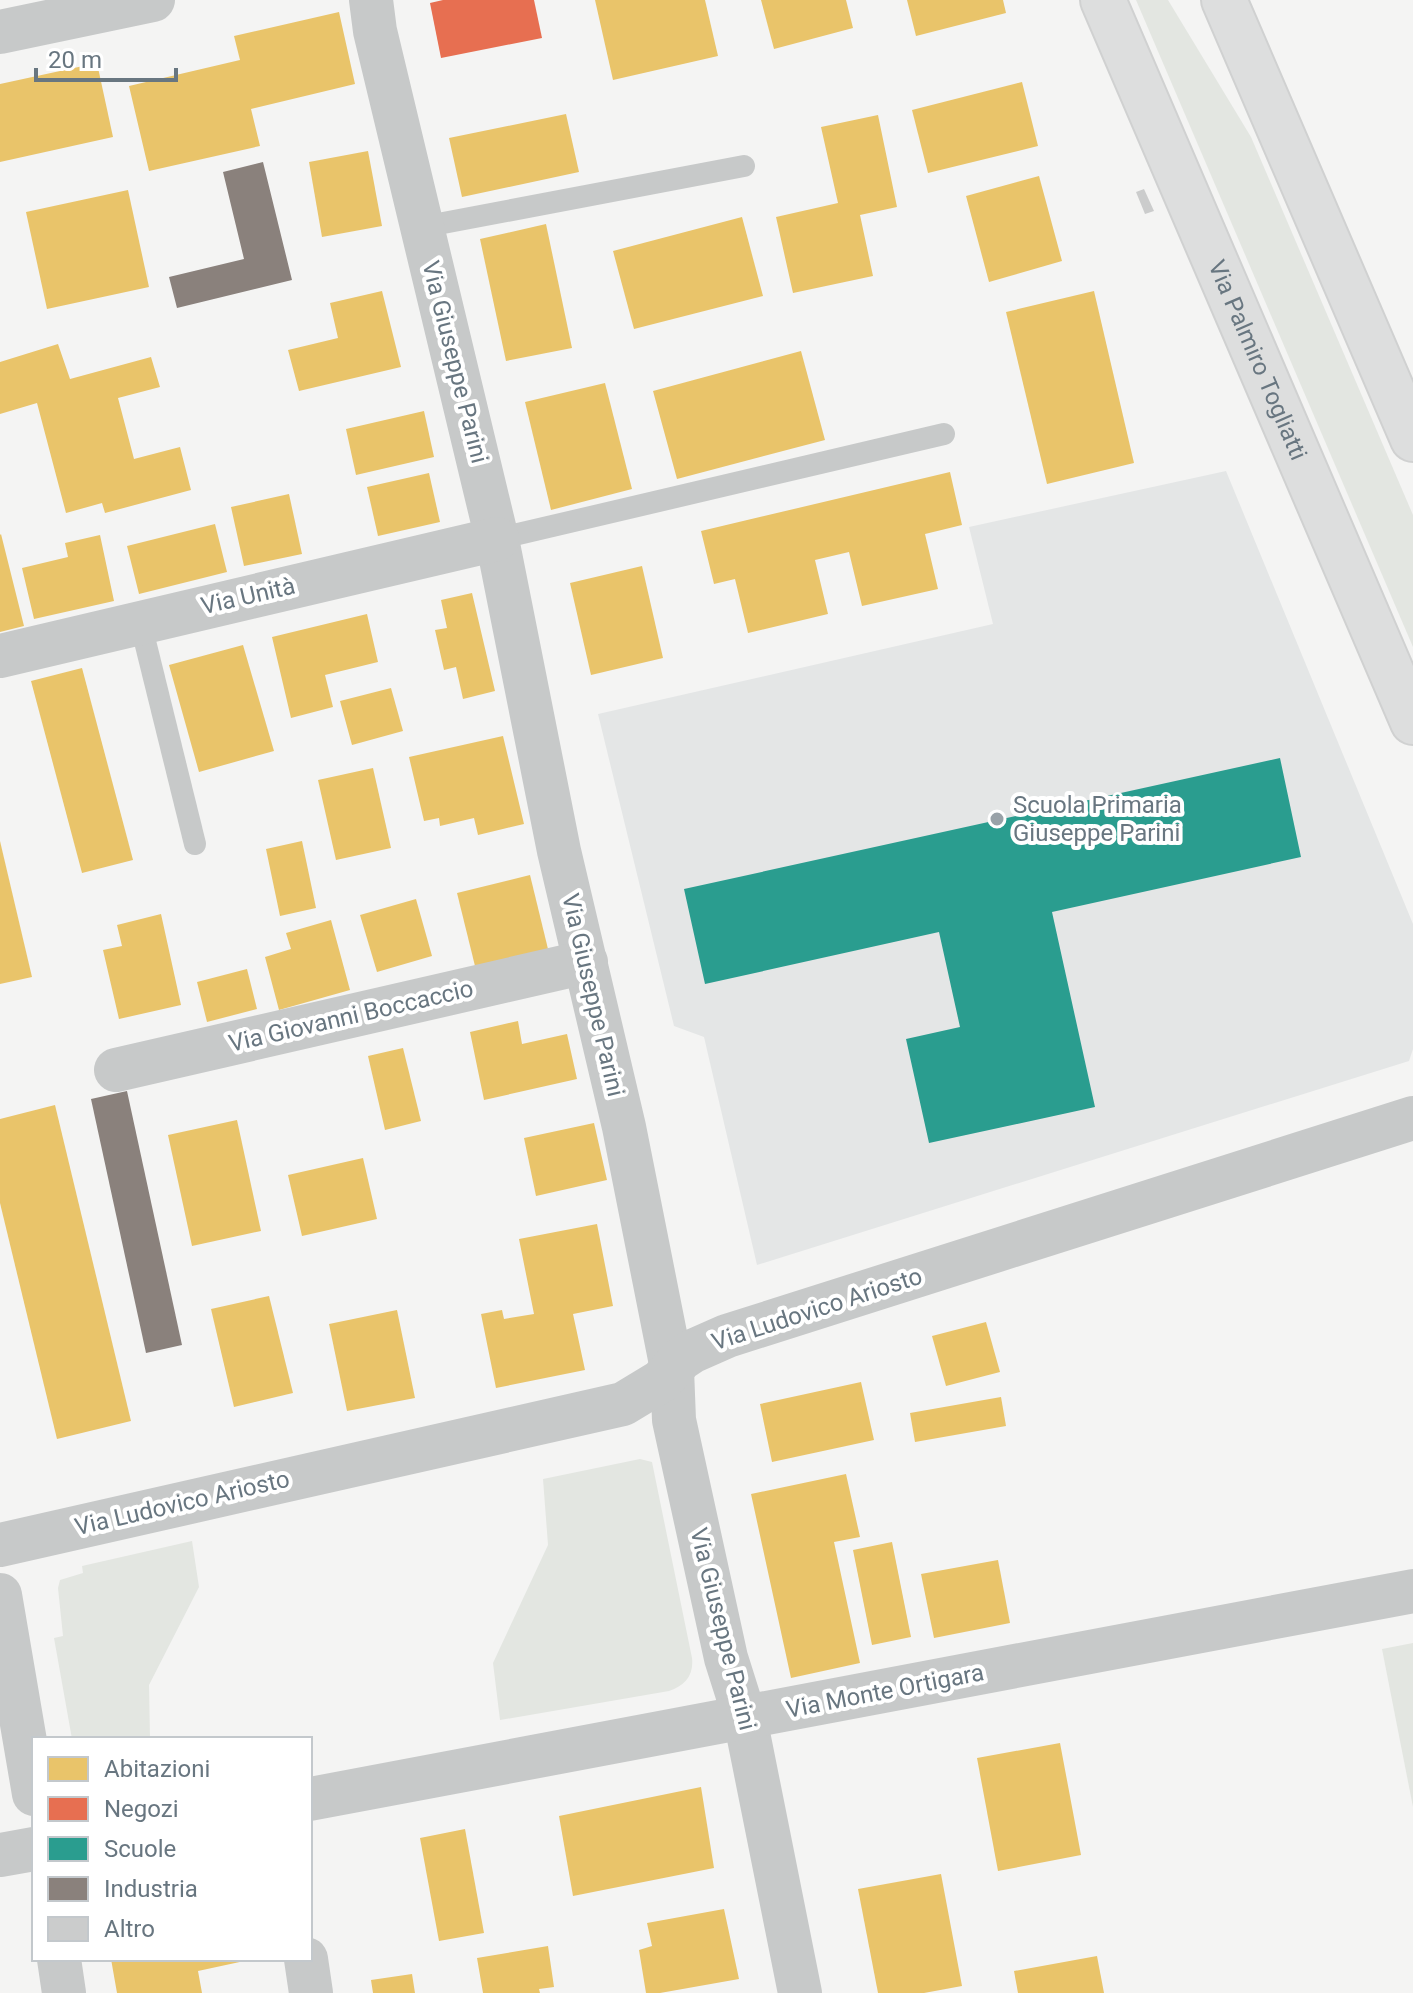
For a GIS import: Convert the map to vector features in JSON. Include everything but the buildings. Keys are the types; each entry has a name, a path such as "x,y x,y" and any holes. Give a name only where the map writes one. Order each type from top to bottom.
{"street":[{"path":"0,32 153,0"},
{"name":"Via Giuseppe Parini","path":"371,0 375,31 497,539 559,851 624,1127 672,1369 674,1420 726,1658 745,1718 800,1993"},
{"name":"Via Palmiro Togliatti","path":"1103,0 1413,722"},
{"path":"1224,0 1413,439"},
{"name":"Via Unità","path":"0,656 497,539"},
{"name":"Via Giovanni Boccaccio","path":"116,1070 586,962"},
{"name":"Via Ludovico Ariosto","path":"1360,1136 1413,1106"},
{"name":"Via Ludovico Ariosto","path":"0,1545 600,1411 645,1393 693,1351 727,1336 1413,1118"},
{"name":"Via Monte Ortigara","path":"312,1799 1413,1591"},
{"path":"0,1595 32,1782"},
{"path":"0,1855 32,1849"},
{"path":"59,1961 64,1993"},
{"path":"306,1961 311,1993"}],"lane":[{"path":"422,227 744,166"},
{"path":"497,539 944,434"},
{"path":"140,621 195,844"}],"shaded area":[{"path":"1136,0 1168,0 1251,137 1413,515 1413,647"},
{"name":"Scuola Primaria Giuseppe Parini","path":"1226,471 1413,924 1413,1049 1409,1061 757,1265 704,1037 674,1026 598,714 993,624 969,527"},
{"path":"640,1459 652,1462 692,1658 690,1675 684,1683 669,1691 500,1720 493,1663 548,1545 543,1479"},
{"path":"192,1541 199,1587 149,1685 150,1737 72,1737 54,1638 63,1636 58,1588 60,1580 83,1573 82,1566"},
{"path":"1413,1643 1413,1807 1382,1649"}],"place":[{"name":"Scuola Primaria Giuseppe Parini","path":"997,819"}]}
